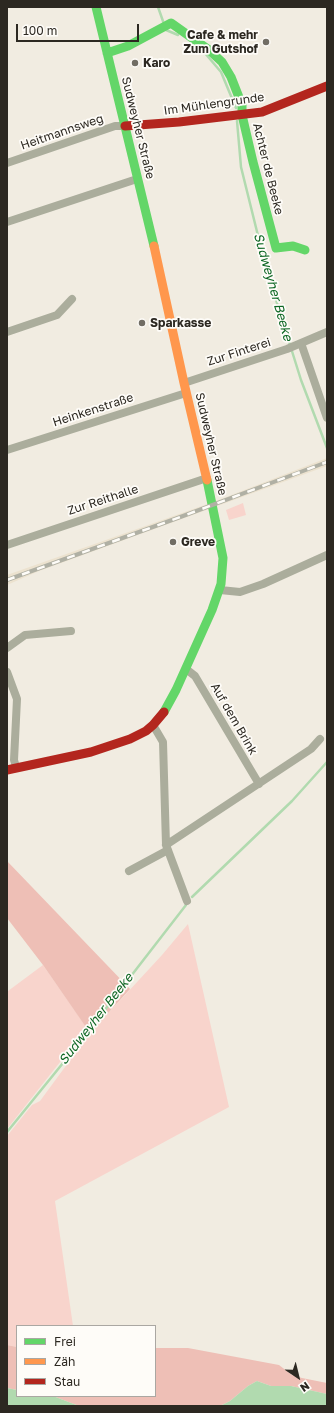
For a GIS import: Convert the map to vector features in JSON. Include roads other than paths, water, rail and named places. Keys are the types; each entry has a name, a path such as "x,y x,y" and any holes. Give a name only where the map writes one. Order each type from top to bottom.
{"street":[{"name":"Sudweyher Straße","path":"11,769 91,752 130,739 146,731 162,715 169,702 186,669 220,590 223,558 207,478 186,393 138,179 96,7"},
{"name":"Achter de Beeke","path":"107,53 128,46 171,23 210,50 222,62 232,77 242,105 242,115 253,162 276,248 293,246 305,250"},
{"name":"Im Mühlengrunde","path":"125,126 242,115 268,110 327,86"},
{"name":"Heitmannsweg","path":"7,163 115,126 125,126"},
{"path":"7,222 138,179"},
{"path":"7,332 57,314 72,299"},
{"name":"Zur Finterei","path":"184,383 287,349 327,332"},
{"path":"301,343 327,418"},
{"name":"Heinkenstraße","path":"7,450 186,393"},
{"name":"Zur Reithalle","path":"7,545 207,478"},
{"path":"220,590 240,592 264,584 327,555"},
{"path":"7,648 25,635 71,631"},
{"name":"Auf dem Brink","path":"186,669 195,676 259,784"},
{"path":"7,672 17,699 14,760 11,769"},
{"path":"153,725 163,742 167,848 187,901"},
{"path":"128,871 167,848 311,749 320,739"}],"waterway":[{"name":"Sudweyher Beeke","path":"158,7 164,24"},
{"name":"Sudweyher Beeke","path":"166,30 178,35"},
{"name":"Sudweyher Beeke","path":"204,52 221,72 236,108"},
{"name":"Sudweyher Beeke","path":"237,121 241,167 266,268 301,380 327,448"},
{"name":"Sudweyher Beeke","path":"192,897 292,801 327,762"},
{"name":"Sudweyher Beeke","path":"7,1132 76,1047 186,905"}],"railway":[{"path":"7,580 327,462"}],"place":[{"name":"Cafe & mehr Zum Gutshof","path":"266,42"},
{"name":"Karo","path":"135,63"},
{"name":"Sparkasse","path":"142,323"},
{"name":"Greve","path":"173,542"}]}
